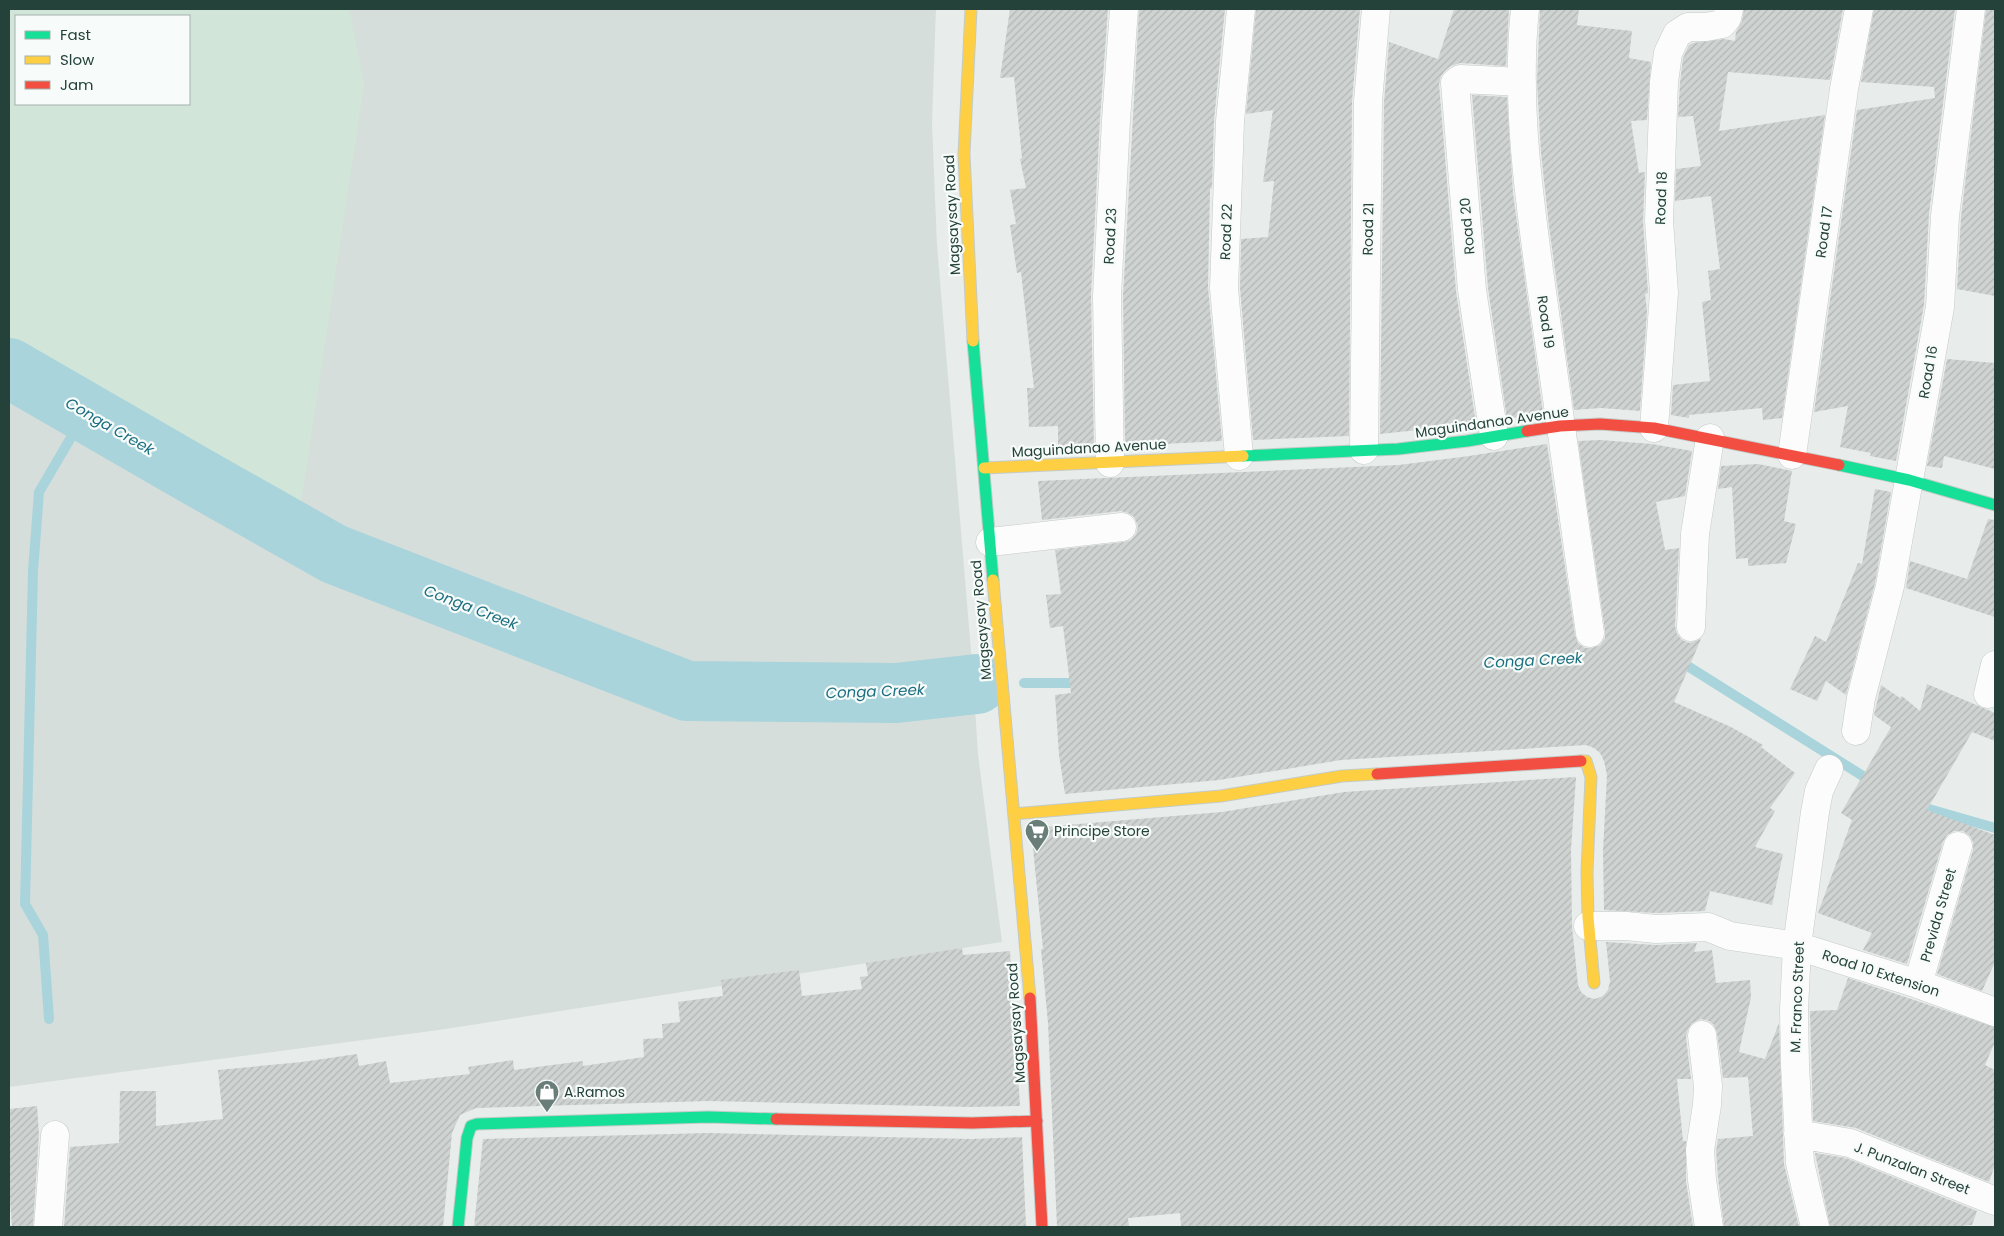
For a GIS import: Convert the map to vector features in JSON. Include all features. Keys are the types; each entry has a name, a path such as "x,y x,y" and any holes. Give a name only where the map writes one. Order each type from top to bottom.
{"street":[{"name":"Magsaysay Road","path":"971,9 964,154 971,312 1032,1024 1042,1227"},
{"name":"Road 23","path":"1110,463 1107,296 1124,9"},
{"name":"Road 22","path":"1239,456 1224,288 1230,121 1241,9"},
{"name":"Road 21","path":"1364,450 1368,101 1376,9"},
{"name":"Road 19","path":"1525,9 1522,82 1523,113 1536,245 1590,634"},
{"name":"Road 18","path":"1654,428 1664,293 1659,220 1664,82 1668,53 1677,34 1688,27 1706,27 1722,24 1727,18 1729,9"},
{"name":"Road 17","path":"1792,455 1844,89 1859,9"},
{"name":"Road 16","path":"1856,731 1861,698 1890,586 1940,307 1945,216 1971,9"},
{"name":"Road 20","path":"1494,436 1472,290 1455,83 1460,79 1522,82"},
{"name":"Maguindanao Avenue","path":"984,468 1398,449 1560,426 1600,424 1654,428 1710,438 1909,480 1995,505"},
{"path":"1691,626 1695,534 1710,438"},
{"path":"990,542 1122,527"},
{"path":"1988,694 1995,665"},
{"path":"1014,814 1221,796 1342,776 1586,760 1591,772 1588,834 1588,926 1594,983"},
{"name":"M. Franco Street","path":"1815,1227 1800,1163 1794,1010 1797,946 1814,812 1819,791 1829,769"},
{"name":"Previda Street","path":"1918,984 1958,846"},
{"name":"Road 10 Extension","path":"1588,926 1626,926 1656,929 1708,927 1730,936 1797,946 1918,984 1995,1012"},
{"path":"1702,1035 1708,1086 1700,1150 1709,1227"},
{"path":"458,1227 467,1138 471,1126 477,1124 708,1117 962,1123 1037,1121"},
{"name":"J. Punzalan Street","path":"1798,1134 1850,1143 1995,1201"},
{"path":"48,1227 55,1135"}],"shaded area":[{"path":"9,9 936,9 932,123 937,245 978,754 1002,942 439,1030 9,1087"}],"green space":[{"path":"9,9 349,9 364,84 299,516 9,351"}],"building":[{"path":"1010,9 1108,9 1091,295 1094,447 1058,449 1058,426 1029,427 1027,388 1034,388 1021,272 1017,273 1010,225 1016,224 1010,190 1026,188 1020,159 1022,158 1014,77 1000,78"},
{"path":"1139,9 1225,9 1214,120 1212,188 1210,189 1208,287 1222,441 1125,446 1123,296"},
{"path":"1256,9 1360,9 1352,101 1349,436 1253,440 1240,288 1241,239 1268,237 1274,181 1263,182 1273,110 1246,114"},
{"path":"1454,9 1509,9 1506,66 1460,63 1451,66 1445,71 1441,76 1439,84 1456,291 1476,424 1380,434 1384,102 1389,42 1438,59"},
{"path":"1540,9 1579,9 1577,25 1632,31 1629,58 1651,62 1647,120 1631,121 1639,173 1645,172 1643,221 1648,293 1645,294 1647,311 1640,411 1601,408 1574,410 1541,153 1537,81"},
{"path":"1744,9 1843,9 1830,80 1728,72 1719,131 1825,115 1782,418 1763,420 1762,408 1689,415 1689,418 1671,415 1673,385 1710,381 1702,302 1711,300 1708,271 1720,269 1711,196 1675,201 1676,169 1701,166 1693,116 1678,117 1683,58 1689,45 1693,43 1724,39 1735,41"},
{"path":"1874,9 1955,9 1929,214 1924,305 1896,461 1870,456 1871,453 1840,447 1848,406 1814,412 1857,110 1935,98 1934,87 1861,82"},
{"path":"1986,9 1995,9 1995,296 1957,289 1961,217"},
{"path":"1472,95 1507,97 1513,193 1543,413 1507,419 1488,288"},
{"path":"1947,359 1995,363 1995,469 1944,456 1942,468 1927,466"},
{"path":"1600,440 1652,444 1692,451 1685,496 1656,502 1665,550 1679,548 1675,626 1677,634 1682,640 1690,643 1701,639 1674,702 1731,727 1763,745 1761,747 1795,773 1770,808 1775,811 1755,847 1783,854 1772,905 1710,891 1705,911 1656,913 1604,910 1603,851 1607,775 1600,753 1586,745 1341,760 1219,780 1065,794 1059,755 1055,695 1071,693 1063,626 1050,628 1046,595 1061,594 1055,550 1131,540 1136,534 1138,526 1134,517 1121,511 1042,520 1038,481 1399,465 1547,444 1575,635 1578,643 1585,648 1592,648 1600,645 1605,638 1605,631 1578,441"},
{"path":"1758,464 1792,471 1784,521 1796,524 1786,563 1748,566 1748,558 1736,559 1732,487 1718,489 1721,466"},
{"path":"1875,489 1891,492 1875,583 1846,695 1826,681 1817,701 1790,689 1815,636 1826,642 1858,563 1862,564"},
{"path":"1988,519 1995,520 1995,617 1906,588 1910,561 1967,579"},
{"path":"1927,684 1995,713 1995,741 1972,732 1927,810 1995,835 1995,962 1982,991 1937,974 1973,850 1973,842 1970,836 1963,831 1954,831 1947,835 1943,842 1907,964 1863,950 1872,933 1818,913 1852,820 1841,813 1891,727 1874,715 1881,685 1900,698 1902,696 1920,711"},
{"path":"1576,777 1571,850 1572,926 1578,985 1581,992 1587,997 1595,999 1603,996 1608,990 1610,981 1606,942 1656,945 1697,943 1694,952 1712,950 1716,983 1750,980 1751,997 1739,1052 1765,1059 1779,1023 1784,1164 1799,1227 1724,1227 1716,1151 1718,1139 1753,1136 1748,1077 1723,1078 1717,1033 1714,1025 1709,1021 1701,1019 1692,1023 1686,1037 1691,1079 1677,1079 1683,1141 1686,1141 1686,1181 1693,1227 1181,1227 1180,1213 1128,1218 1129,1227 1057,1227 1048,1023 1031,828 1222,812 1344,792"},
{"path":"962,948 963,955 1010,951 1020,1106 972,1107 708,1101 476,1108 460,1115 452,1133 443,1227 64,1227 70,1147 119,1143 120,1091 156,1091 156,1126 223,1119 218,1070 302,1062 357,1054 359,1066 386,1061 390,1083 470,1074 468,1067 513,1060 514,1070 583,1061 583,1066 644,1057 643,1039 663,1038 662,1024 680,1022 678,1002 723,996 721,980 799,970 802,996 862,989 860,977 868,976 866,963"},
{"path":"1848,978 1995,1027 1995,1042 1985,1065 1995,1070 1995,1165 1989,1182 1856,1128 1813,1121 1810,1011 1837,1010"},
{"path":"37,1106 39,1134 33,1227 12,1227 9,1188 9,1109"},
{"path":"708,1133 972,1139 1022,1137 1026,1227 474,1227 483,1139"},
{"path":"1815,1153 1846,1158 1977,1211 1972,1225 1950,1227 1830,1227"}],"waterway":[{"name":"Conga Creek","path":"9,368 334,554 687,691 896,693 977,684"},
{"path":"49,1019 43,935 25,904 33,571 39,492 86,412"},
{"name":"Conga Creek","path":"1678,660 1874,783"},
{"name":"Conga Creek","path":"1024,683 1082,683"},
{"name":"Conga Creek","path":"1915,805 1995,828"}],"traffic: fast":[{"path":"973,341 993,580"},
{"path":"1243,456 1398,449 1467,441 1527,431"},
{"path":"1839,465 1909,480 1995,505"},
{"path":"458,1227 467,1138 471,1126 477,1124 708,1117 776,1119"}],"traffic: slow":[{"path":"971,9 964,154 973,341"},
{"path":"984,468 1243,456"},
{"path":"993,580 1030,998"},
{"path":"1581,761 1586,761 1591,777 1587,872 1588,917 1594,983"},
{"path":"1014,814 1221,796 1342,776 1377,774"}],"traffic: jam":[{"path":"1527,431 1560,426 1600,424 1654,428 1839,465"},
{"path":"1377,774 1581,761"},
{"path":"1030,998 1042,1227"},
{"path":"776,1119 972,1123 1037,1121"}],"place":[{"name":"Principe Store","path":"1037,852"},
{"name":"A.Ramos","path":"547,1113"}]}
